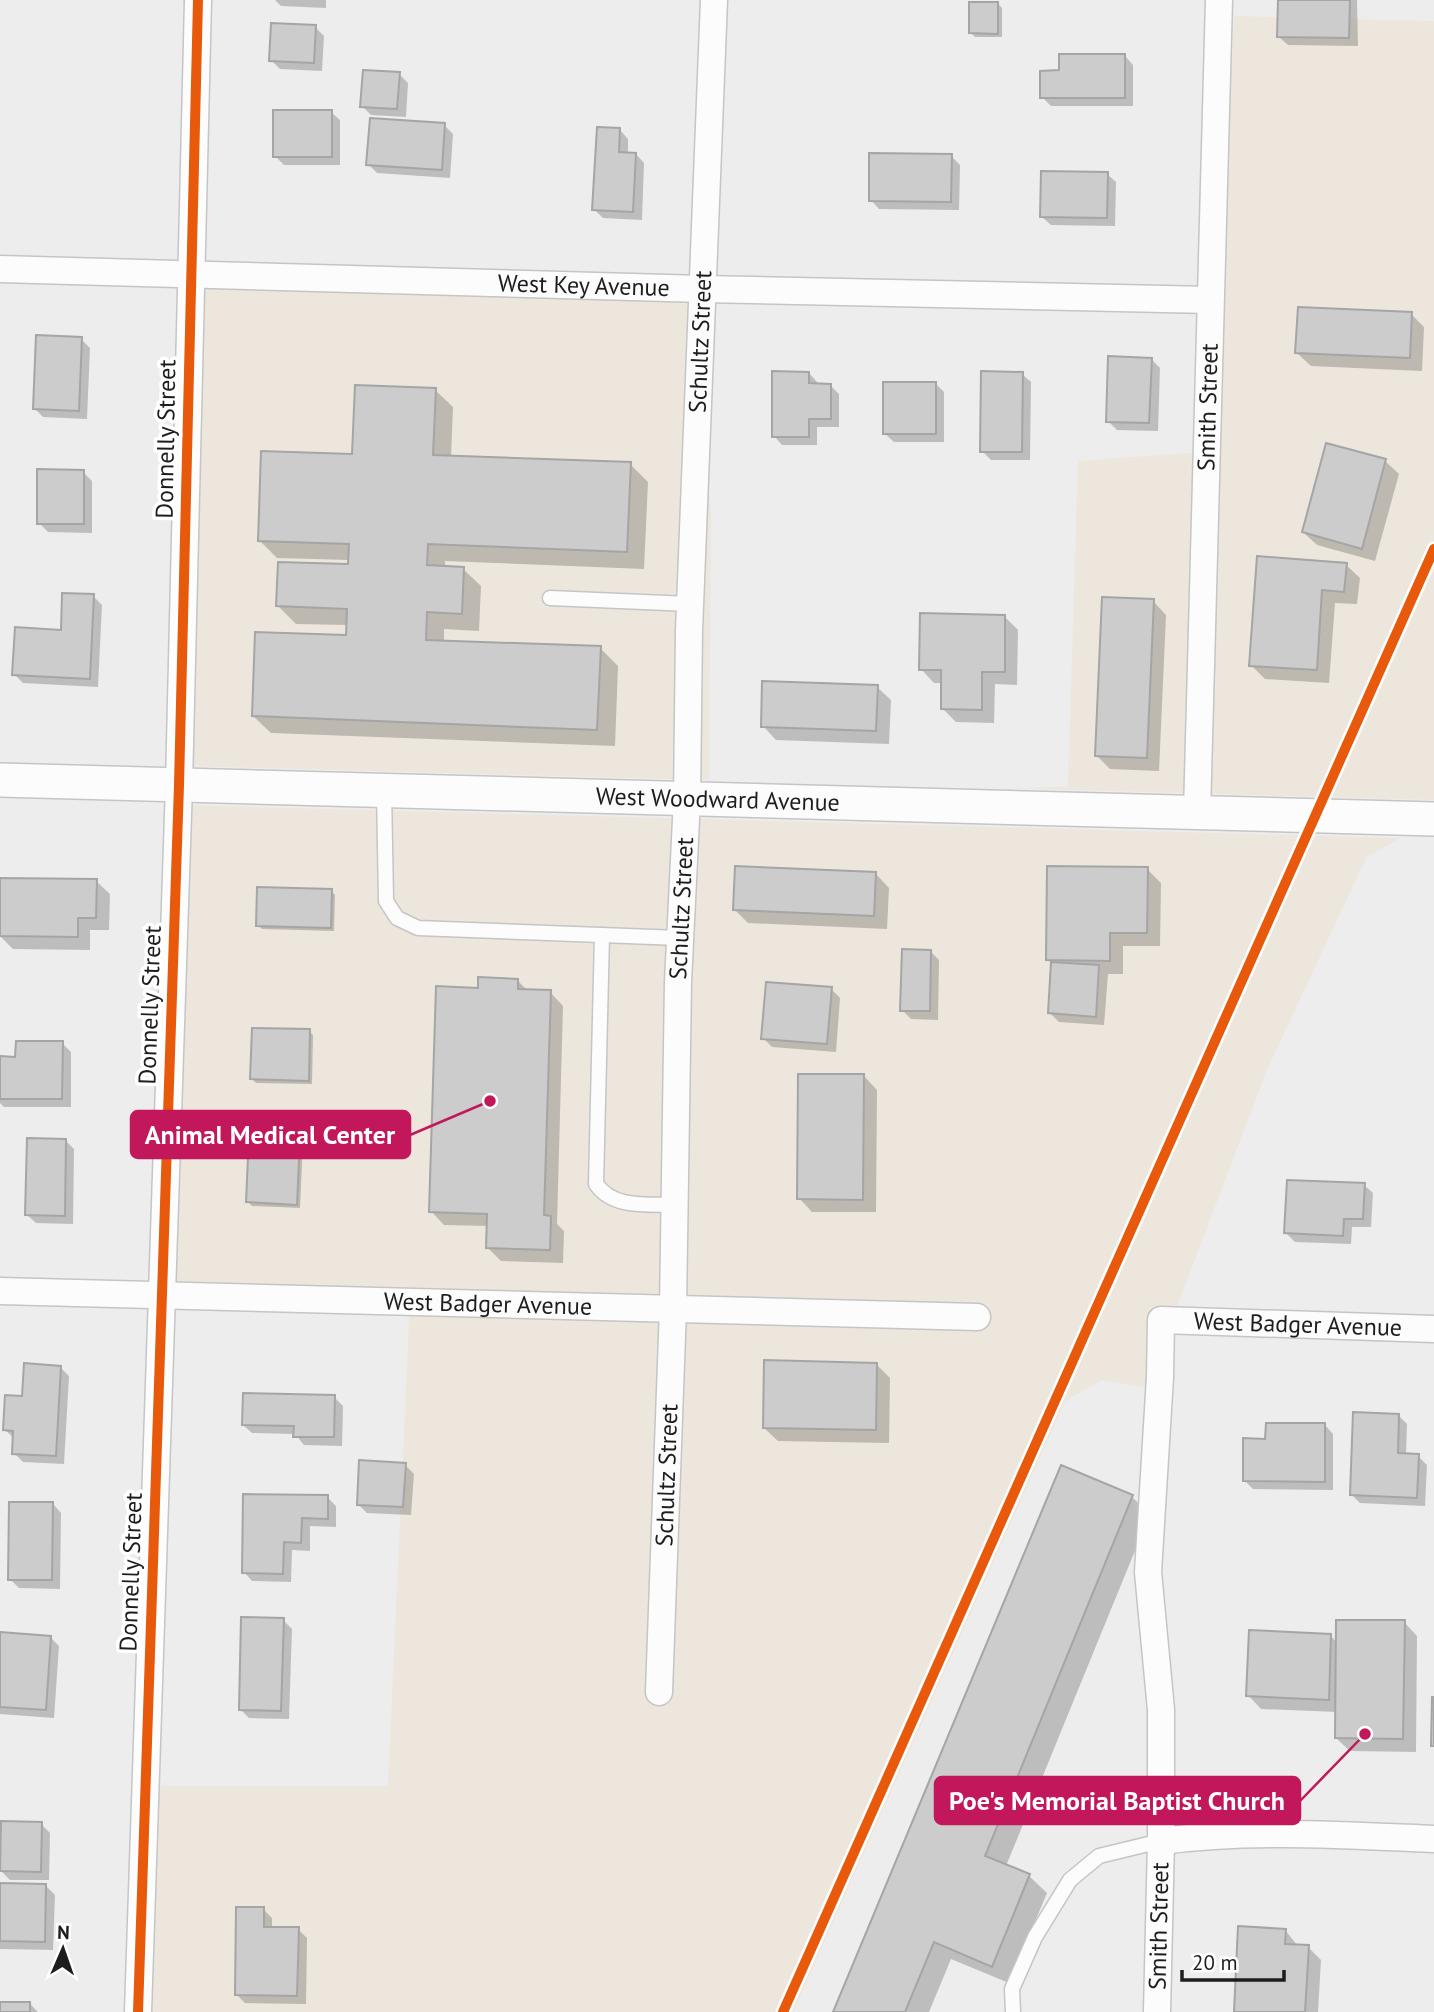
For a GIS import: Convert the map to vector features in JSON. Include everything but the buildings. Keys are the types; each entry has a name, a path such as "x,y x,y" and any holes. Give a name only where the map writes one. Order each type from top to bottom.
{"street":[{"name":"Donnelly Street","path":"138,2012 179,785 198,0"},
{"name":"Schultz Street","path":"659,1692 673,1308 690,604 714,0"},
{"name":"Smith Street","path":"1197,813 1219,0"},
{"name":"West Key Avenue","path":"0,269 1210,300"},
{"name":"West Woodward Avenue","path":"0,780 1434,819"},
{"name":"West Badger Avenue","path":"0,1291 977,1317"},
{"name":"Smith Street","path":"1157,2012 1161,1710 1148,1572 1161,1320"},
{"name":"West Badger Avenue","path":"1161,1320 1434,1329"},
{"path":"1161,1841 1203,1835 1337,1835 1434,1839"}],"lane":[{"path":"550,598 690,604"},
{"path":"384,791 386,901 397,918 418,928 680,937"},
{"path":"602,935 596,1184 603,1194 614,1200 675,1205"},
{"path":"1013,2012 1012,1989 1035,1937 1070,1880 1100,1856 1161,1841"}],"shaded area":[{"path":"1234,16 1434,21 1434,800 1008,788 1068,787 1078,461 1214,451"},
{"path":"203,271 711,293 706,458 711,517 709,780 185,766"},
{"path":"184,805 1400,838 1366,858 1267,1070 1146,1388 1101,1380 1065,1401 793,2012 134,2012 138,1786 388,1786 410,1298 166,1301"}],"railway":[{"path":"783,2012 1434,549"}],"cycle path":[{"path":"138,2012 179,785 198,0"},
{"path":"783,2012 1434,549"}],"place":[{"name":"Animal Medical Center","path":"490,1101"},
{"name":"Poe's Memorial Baptist Church","path":"1365,1734"}]}
